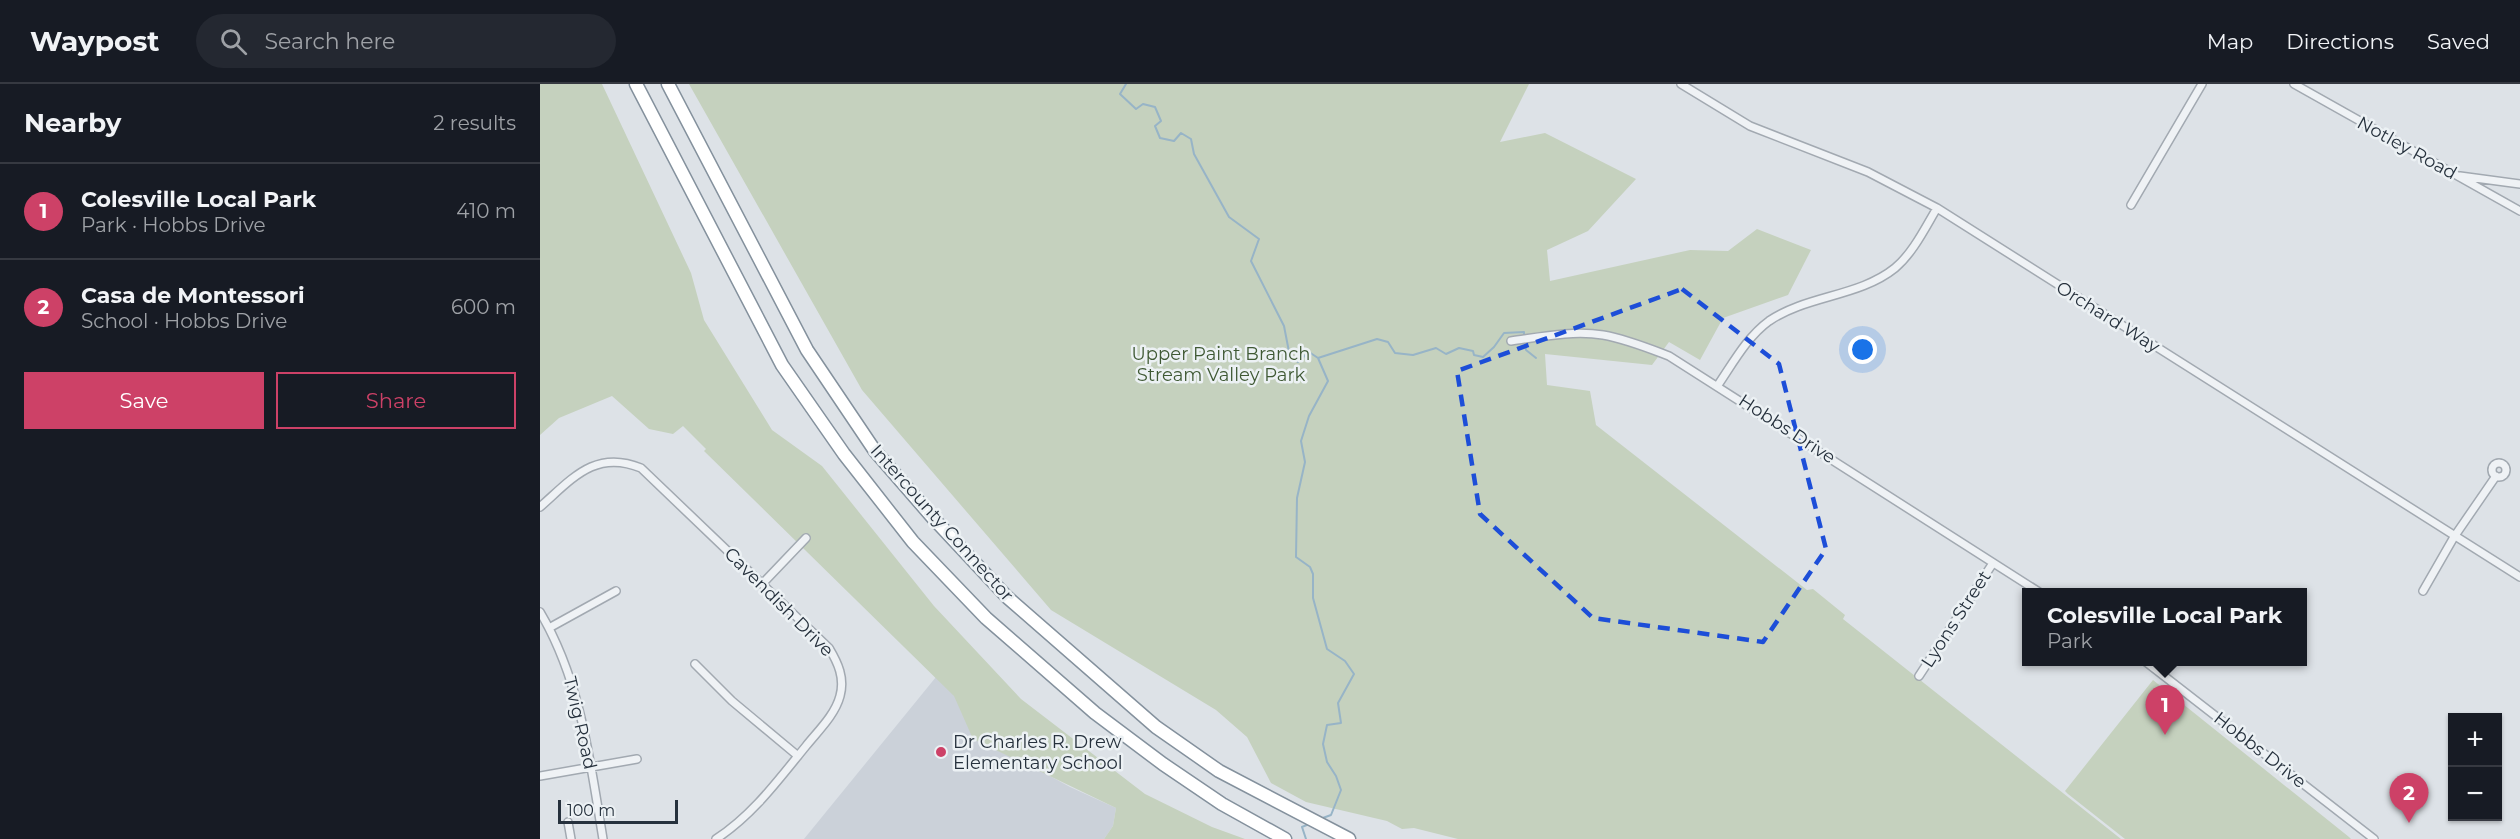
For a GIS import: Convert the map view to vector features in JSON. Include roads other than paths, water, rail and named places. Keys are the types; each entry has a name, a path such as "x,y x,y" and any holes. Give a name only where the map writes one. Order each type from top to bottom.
{"highway":[{"name":"Intercounty Connector","path":"636,84 782,365 844,454 913,542 986,618 1095,713 1163,764 1222,804 1285,839"},
{"name":"Intercounty Connector","path":"668,84 807,350 875,451 934,519 1006,597 1156,727 1219,771 1349,839"}],"street":[{"name":"Orchard Way","path":"1681,84 1750,126 1868,172 1937,208 2520,577"},
{"path":"2131,205 2202,84"},
{"name":"Notley Road","path":"2294,84 2520,211"},
{"path":"2456,175 2520,183"},
{"path":"1718,385 1743,347 1770,321 1791,309 1876,280 1896,267 1911,250 1937,208"},
{"name":"Hobbs Drive","path":"1511,341 1563,334 1601,335 1669,356 1718,385 2033,588"},
{"name":"Cavendish Drive","path":"540,507 579,473 594,464 618,461 629,463 652,476 829,648 841,672 840,697 835,708 753,809 716,839"},
{"path":"2423,591 2454,537 2496,476"},
{"path":"763,584 806,538"},
{"name":"Lyons Street","path":"1918,676 1993,563"},
{"path":"549,628 616,591"},
{"name":"Twig Road","path":"540,612 573,684 603,839"},
{"path":"695,664 732,701 798,756"},
{"name":"Hobbs Drive","path":"2151,666 2374,839"},
{"path":"540,776 637,759"},
{"path":"568,822 571,839"}],"waterway":[{"path":"1126,84 1120,94 1136,109 1143,104 1155,107 1161,121 1155,126 1160,138 1174,141 1181,133 1191,139 1194,154 1229,217 1259,239 1251,261 1284,326 1290,357 1298,362 1309,352 1318,358 1328,381 1309,416 1301,441 1305,462 1297,498 1296,557 1310,567 1313,574 1313,598 1327,649 1345,661 1354,674 1338,703 1341,723 1327,725 1323,744 1327,762 1341,790 1331,815 1320,819"},
{"path":"1318,358 1377,339 1388,342 1395,353 1413,355 1436,348 1446,354 1459,348 1473,351 1474,355 1483,357 1504,333 1524,332 1524,336"},
{"path":"1525,341 1526,350 1536,358"},
{"path":"1306,839 1302,827 1309,824"}],"place":[{"name":"Colesville Local Park","path":"2165,735"},
{"name":"Dr Charles R. Drew Elementary School","path":"941,752"},
{"name":"Casa de Montessori","path":"2409,823"}],"park label":[{"name":"Upper Paint Branch Stream Valley Park","path":"1221,364"}]}
